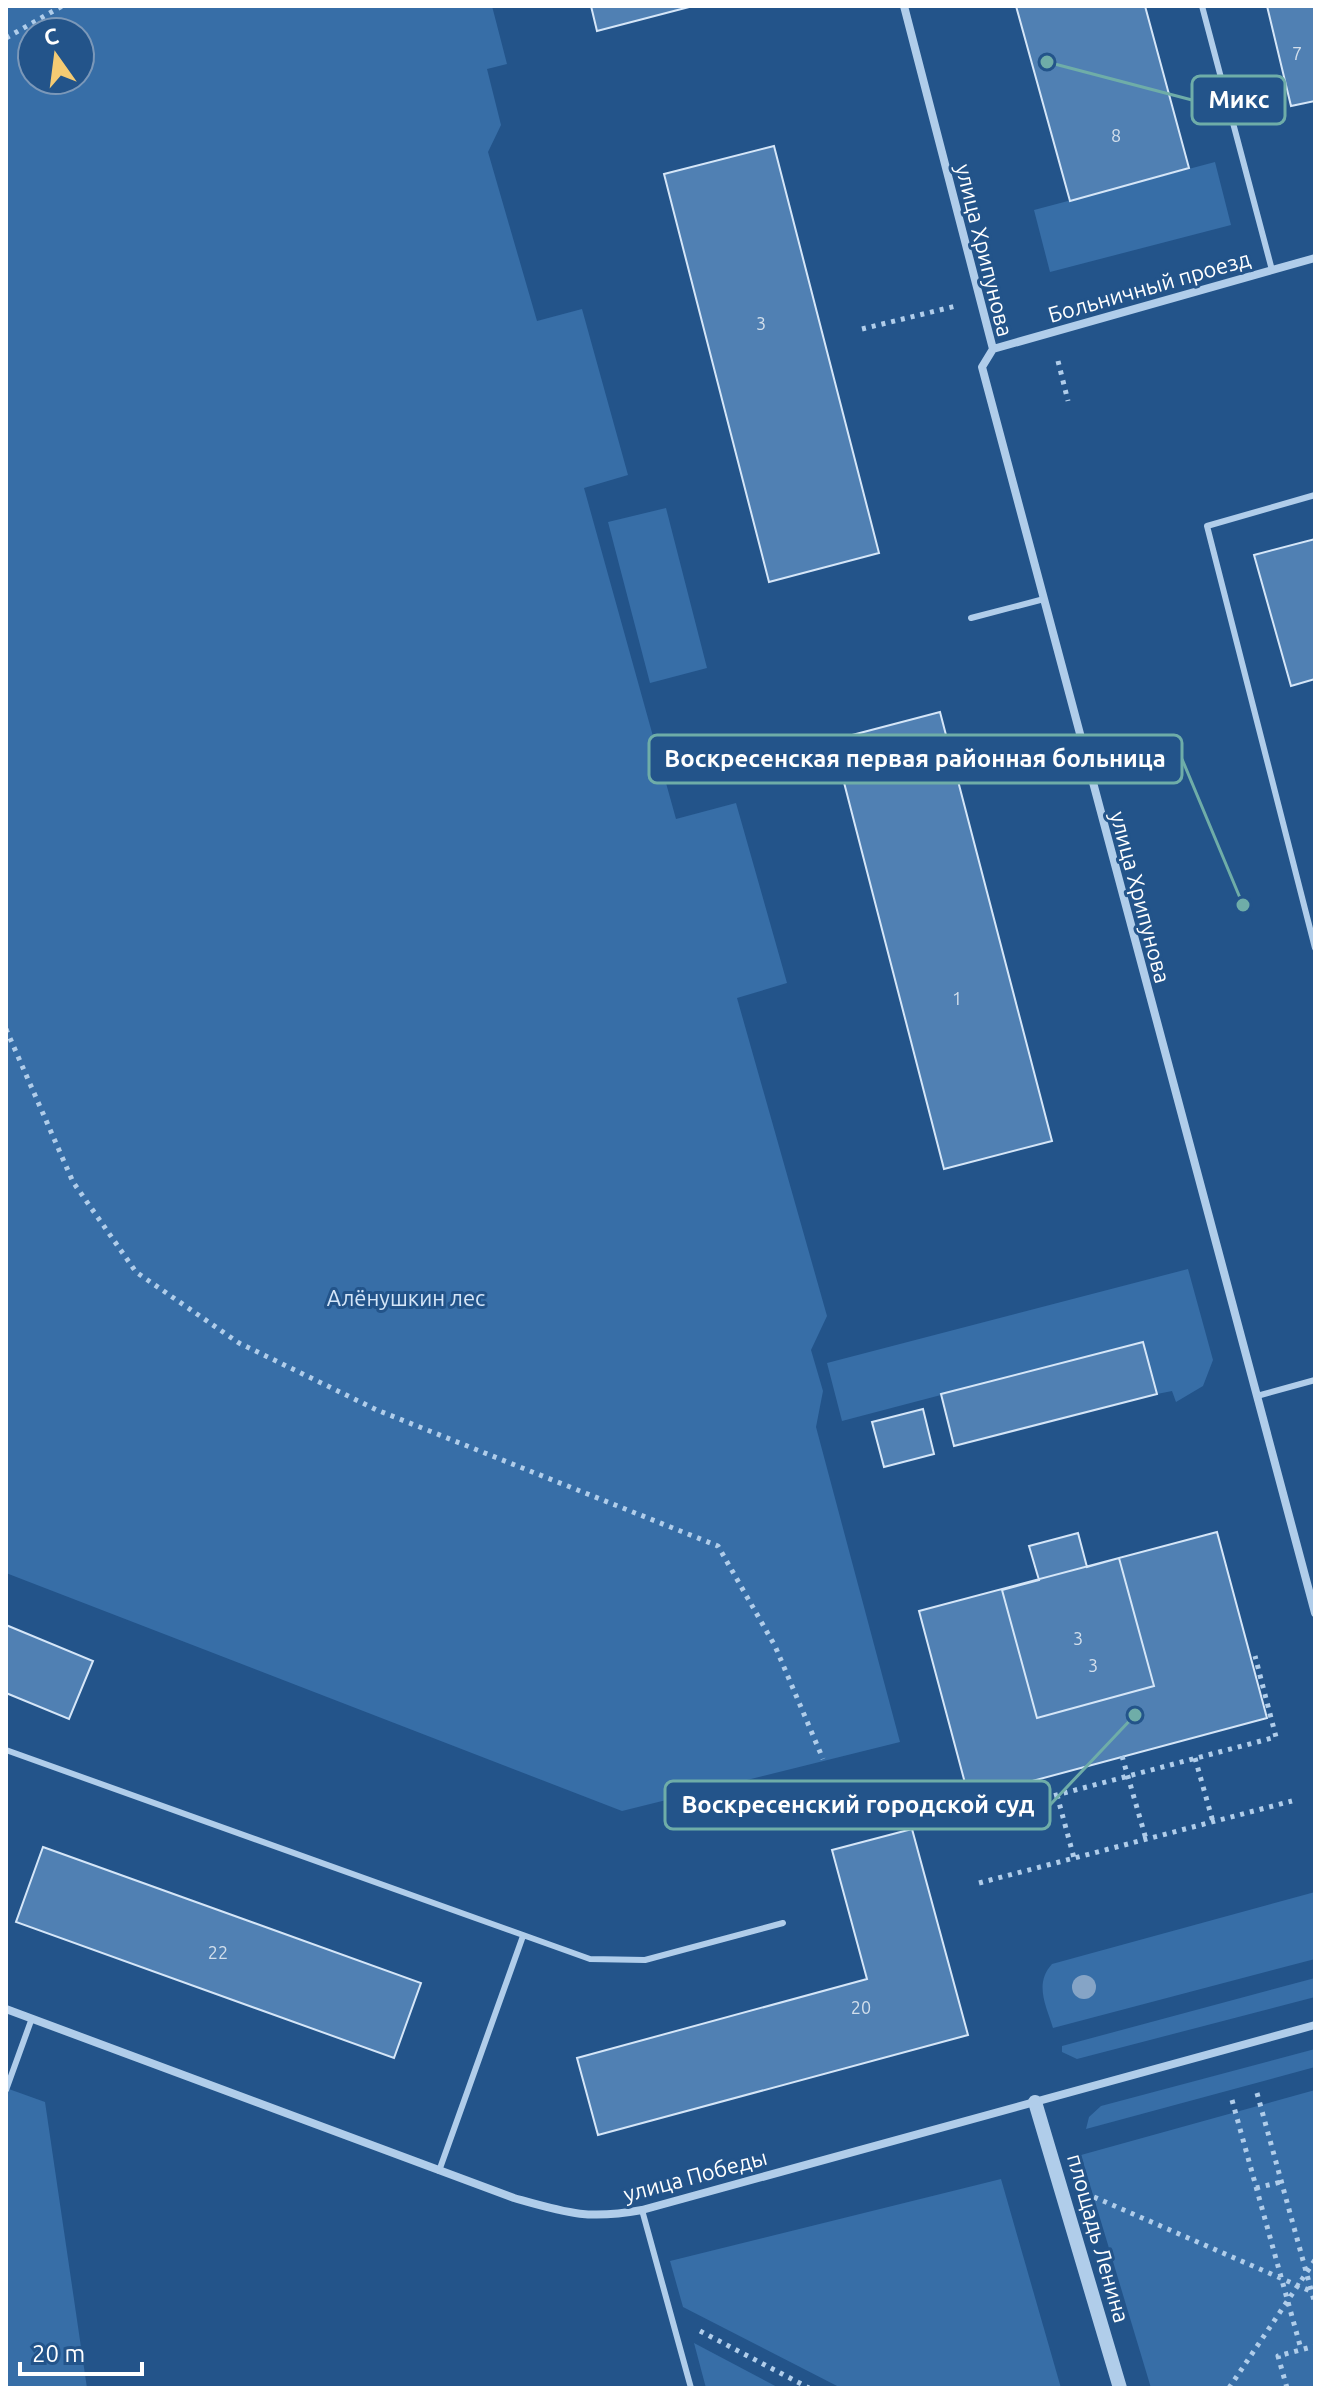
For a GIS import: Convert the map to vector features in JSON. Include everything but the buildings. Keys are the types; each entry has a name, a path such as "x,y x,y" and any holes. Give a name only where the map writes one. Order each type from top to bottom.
{"street":[{"name":"улица Хрипунова","path":"904,6 993,349 982,367 1315,1613"},
{"name":"Больничный проезд","path":"993,349 1315,258"},
{"name":"улица Победы","path":"6,2009 514,2198 573,2215 608,2216 642,2210 1315,2025"},
{"name":"площадь Ленина","path":"1035,2102 1120,2388"}],"lane":[{"path":"1202,6 1272,270"},
{"path":"1315,495 1207,526 1315,948"},
{"path":"971,618 1044,599"},
{"path":"1257,1396 1315,1380"},
{"path":"6,1750 590,1959 645,1960 783,1923"},
{"path":"439,2171 523,1936"},
{"path":"6,2090 32,2018"},
{"path":"642,2210 691,2388"}],"path":[{"path":"6,38 62,6"},
{"path":"862,329 981,300"},
{"path":"1058,361 1068,401"},
{"path":"6,1029 73,1182 136,1272 239,1343 377,1410 718,1546 775,1646 823,1759"},
{"path":"996,1811 1276,1737 1255,1656"},
{"path":"1122,1756 1146,1839"},
{"path":"1195,1758 1213,1822"},
{"path":"1057,1795 1074,1858"},
{"path":"979,1883 1292,1801"},
{"path":"1257,2093 1315,2304"},
{"path":"1232,2100 1301,2349"},
{"path":"1256,2188 1281,2182"},
{"path":"1094,2197 1313,2292"},
{"path":"1229,2388 1315,2260"},
{"path":"671,2316 809,2388"},
{"path":"1287,2388 1278,2356 1315,2346"}],"green space":[{"name":"Алёнушкин лес","path":"6,6 492,6 507,64 487,69 501,125 488,152 537,321 582,309 628,475 584,488 676,819 736,803 787,983 737,998 827,1316 811,1350 823,1391 816,1427 900,1742 622,1811 6,1573"},
{"path":"1215,162 1231,225 1050,272 1034,210"},
{"path":"666,508 707,668 650,683 608,522"},
{"path":"1188,1269 1213,1360 1203,1386 1176,1402 1172,1391 1157,1394 1143,1342 842,1421 827,1363"},
{"path":"1315,1892 1315,1959 1053,2028 1043,1987 1052,1964"},
{"path":"1315,1978 1315,1997 1077,2059 1062,2052 1062,2046"},
{"path":"1315,2049 1315,2067 1086,2129 1089,2117 1101,2106"},
{"path":"6,2088 45,2102 87,2388 6,2388"},
{"path":"1315,2090 1315,2388 1151,2388 1081,2155"},
{"path":"1001,2179 1061,2388 841,2388 683,2307 670,2261"},
{"path":"694,2343 779,2388 706,2388"}],"place":[{"name":"Микс","path":"1047,62"},
{"name":"Воскресенская первая районная больница","path":"1243,905"},
{"name":"Воскресенский городской суд","path":"1135,1715"}]}
